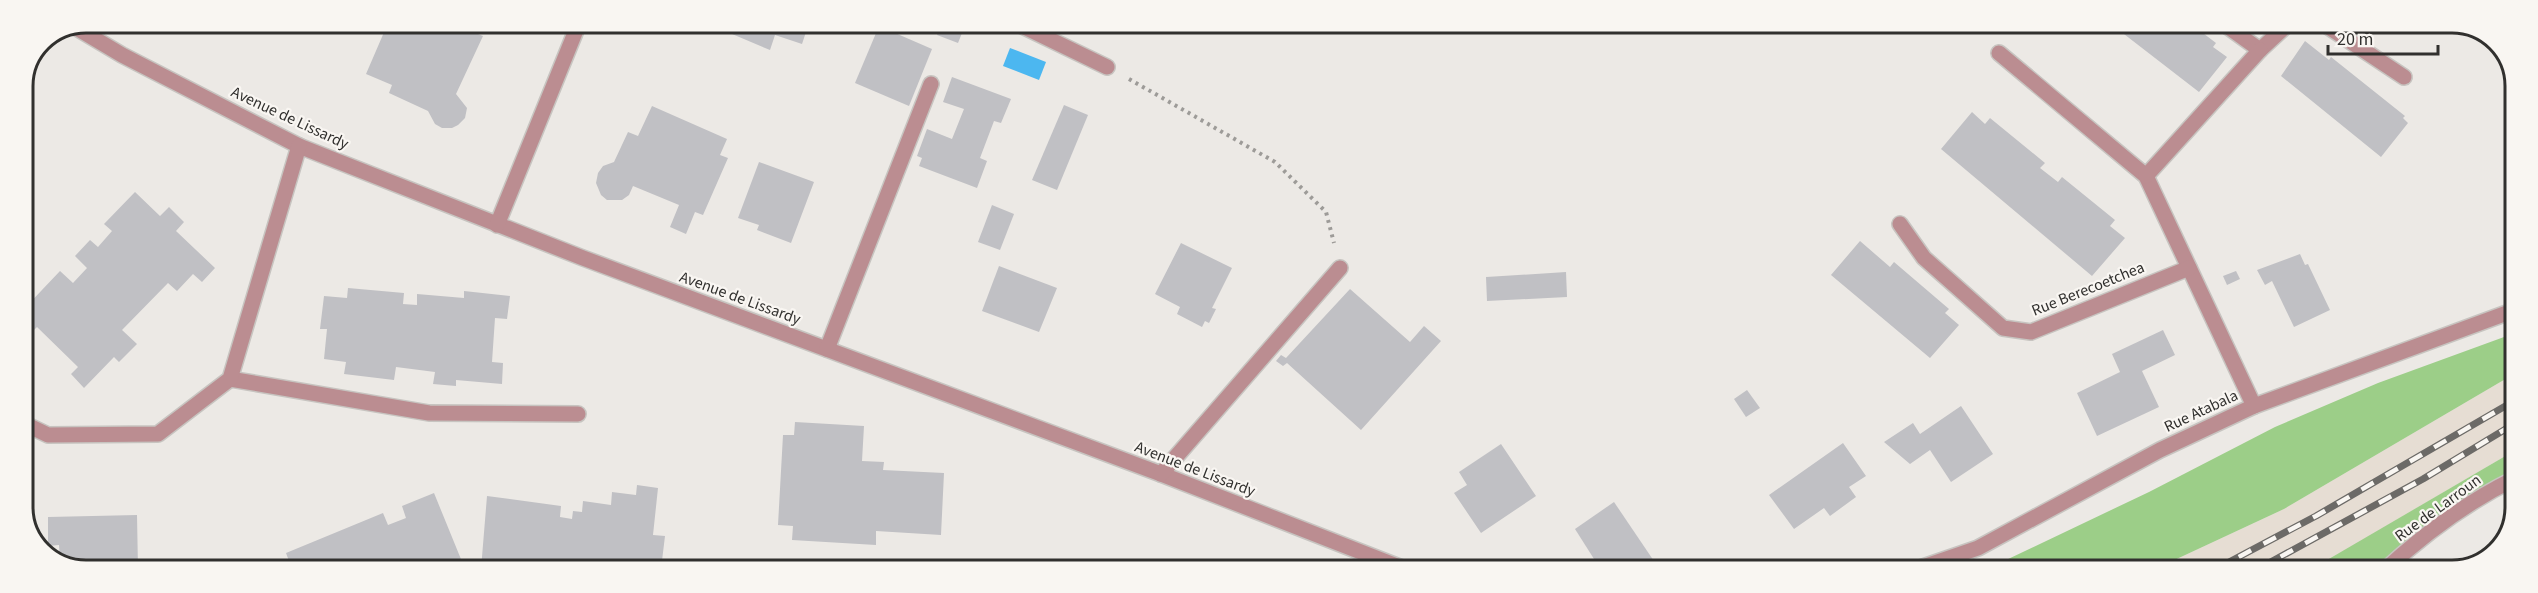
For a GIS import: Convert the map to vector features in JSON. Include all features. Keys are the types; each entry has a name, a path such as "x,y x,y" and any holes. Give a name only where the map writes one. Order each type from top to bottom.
{"street":[{"name":"Avenue de Lissardy","path":"85,33 123,55 299,146 497,225 1161,474 1381,560"},
{"path":"497,225 575,33"},
{"path":"1037,33 1107,67"},
{"path":"2236,33 2260,50"},
{"path":"2146,176 2260,50 2278,33"},
{"path":"2338,33 2404,77"},
{"path":"1999,53 2146,176 2254,406"},
{"path":"827,349 931,84"},
{"path":"33,428 48,435 158,434 230,379 299,146"},
{"name":"Rue Berecoetchea","path":"1900,224 1924,258 2003,328 2031,332 2188,268"},
{"path":"1161,474 1340,268"},
{"name":"Rue Atabala","path":"1943,560 1978,548 2160,450 2254,406 2505,314"},
{"path":"230,379 429,413 578,414"},
{"name":"Rue de Larroun","path":"2396,560 2410,547 2485,493 2505,483"}],"path":[{"path":"1107,67 1275,162 1326,212 1340,268"}],"shaded area":[{"path":"2505,379 2505,456 2329,560 2174,560 2284,509"}],"green space":[{"path":"2505,337 2505,379 2284,509 2174,560 2006,560 2149,492 2275,427 2378,383"},
{"path":"2505,456 2505,485 2399,560 2327,560"}],"water":[{"path":"1010,48 1046,62 1039,80 1003,66"}],"building":[{"path":"384,33 475,33 483,36 456,94 467,108 465,118 452,128 442,128 435,124 428,111 389,93 392,85 366,74"},
{"path":"730,33 806,33 802,44 775,35 770,50"},
{"path":"876,33 895,33 932,49 909,106 855,83"},
{"path":"938,33 962,33 958,43 937,35"},
{"path":"2123,33 2203,33 2216,43 2213,47 2227,57 2199,92"},
{"path":"2305,41 2329,60 2331,57 2405,116 2403,118 2408,123 2381,157 2281,76"},
{"path":"952,77 1011,99 1001,123 994,121 980,158 987,161 977,188 919,166 922,158 917,156 927,129 952,139 964,109 943,102"},
{"path":"1064,105 1088,115 1057,190 1032,180"},
{"path":"652,106 727,139 720,155 728,158 703,215 695,212 686,234 670,227 679,205 633,186 629,195 622,200 607,200 601,195 596,183 598,173 603,166 614,162 628,132 638,136"},
{"path":"1972,112 1985,124 1990,118 2045,163 2040,168 2058,182 2062,177 2115,220 2110,226 2125,238 2092,276 1941,149"},
{"path":"759,162 814,182 791,243 757,230 759,225 738,218"},
{"path":"135,192 160,216 169,207 184,222 176,231 215,268 202,282 193,274 177,291 168,283 122,330 137,344 119,362 114,357 84,388 71,374 78,367 37,327 33,331 33,299 60,271 73,283 87,268 75,256 90,240 98,247 112,231 104,224"},
{"path":"992,205 1014,214 1000,250 978,242"},
{"path":"1860,241 1890,267 1894,262 1949,309 1945,313 1959,325 1930,358 1831,275"},
{"path":"1181,243 1232,268 1212,308 1216,309 1209,323 1205,321 1202,327 1177,314 1180,307 1155,294"},
{"path":"2300,254 2305,265 2308,264 2330,310 2294,327 2272,281 2265,285 2257,270"},
{"path":"999,266 1057,288 1039,332 982,311"},
{"path":"2236,271 2240,279 2227,285 2223,276"},
{"path":"1566,272 1567,297 1487,301 1486,277"},
{"path":"348,288 404,293 403,304 417,305 417,294 464,298 464,291 510,296 507,319 495,318 492,362 503,363 502,384 456,380 456,386 433,384 435,372 396,367 394,380 344,374 346,362 324,359 327,329 320,329 324,296 347,298"},
{"path":"1350,289 1410,342 1424,326 1441,341 1361,430 1287,363 1283,366 1276,361 1281,355 1286,358"},
{"path":"2163,330 2175,355 2142,371 2159,407 2097,436 2077,393 2120,372 2112,354"},
{"path":"1747,390 1760,408 1746,417 1734,399"},
{"path":"1961,406 1993,454 1951,482 1930,450 1910,464 1884,442 1913,423 1920,434"},
{"path":"795,422 864,426 862,461 884,462 883,470 944,473 941,535 876,531 876,545 792,540 793,526 778,525 783,435 794,435"},
{"path":"1843,443 1866,476 1849,487 1856,497 1830,516 1824,508 1794,529 1769,495"},
{"path":"1501,444 1536,496 1481,533 1454,493 1467,485 1459,472"},
{"path":"637,485 658,488 653,535 665,536 662,560 482,560 487,496 561,506 560,517 572,519 573,511 582,512 583,501 611,505 612,492 636,495"},
{"path":"434,493 461,560 289,560 286,553 383,513 388,525 406,518 402,506"},
{"path":"1614,502 1653,560 1595,560 1575,529"},
{"path":"137,515 138,560 86,560 60,553 59,545 48,544 48,517"}],"railway":[{"path":"2233,560 2316,516 2505,406"},
{"path":"2274,560 2423,479 2505,429"}]}
